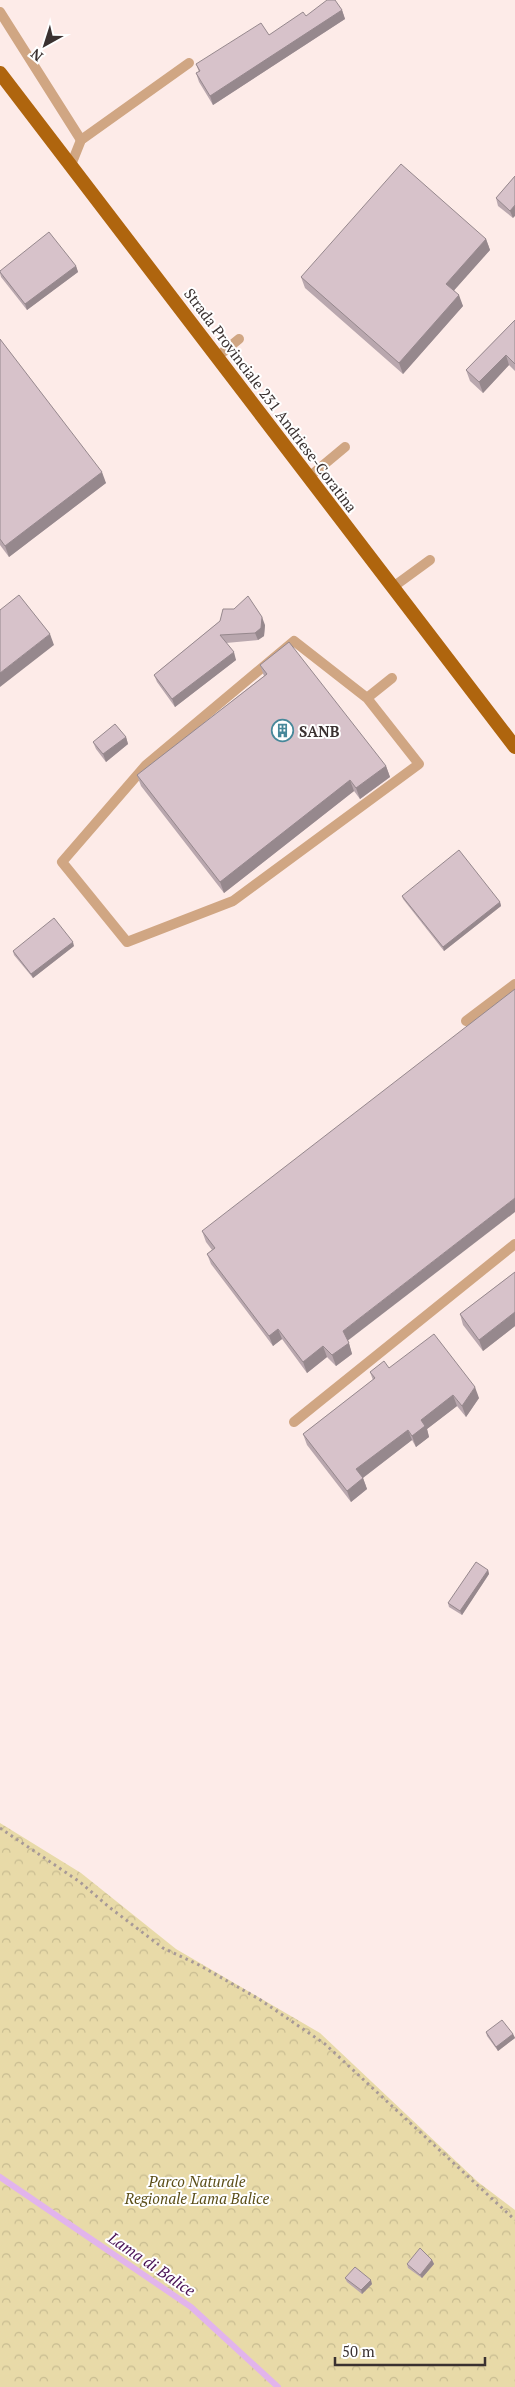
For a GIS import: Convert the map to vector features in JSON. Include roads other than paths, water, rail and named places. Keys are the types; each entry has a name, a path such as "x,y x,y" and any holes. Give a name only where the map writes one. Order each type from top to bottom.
{"main road":[{"name":"Strada Provinciale 231 Andriese-Coratina","path":"0,73 515,747"}],"lane":[{"path":"0,12 81,140"},
{"path":"71,165 81,140 189,63"},
{"path":"217,357 239,339"},
{"path":"309,477 345,447"},
{"path":"393,587 430,560"},
{"path":"294,641 366,698 419,764 233,901 127,942 62,862 146,765 294,641"},
{"path":"366,698 392,678"},
{"path":"466,1021 515,984"},
{"path":"294,1422 515,1244"}],"waterway":[{"name":"Lama di Balice","path":"0,2177 191,2307 278,2387"}],"place":[{"name":"SANB","path":"283,731"}],"park label":[{"name":"Parco Naturale Regionale Lama Balice","path":"197,2190"}]}
